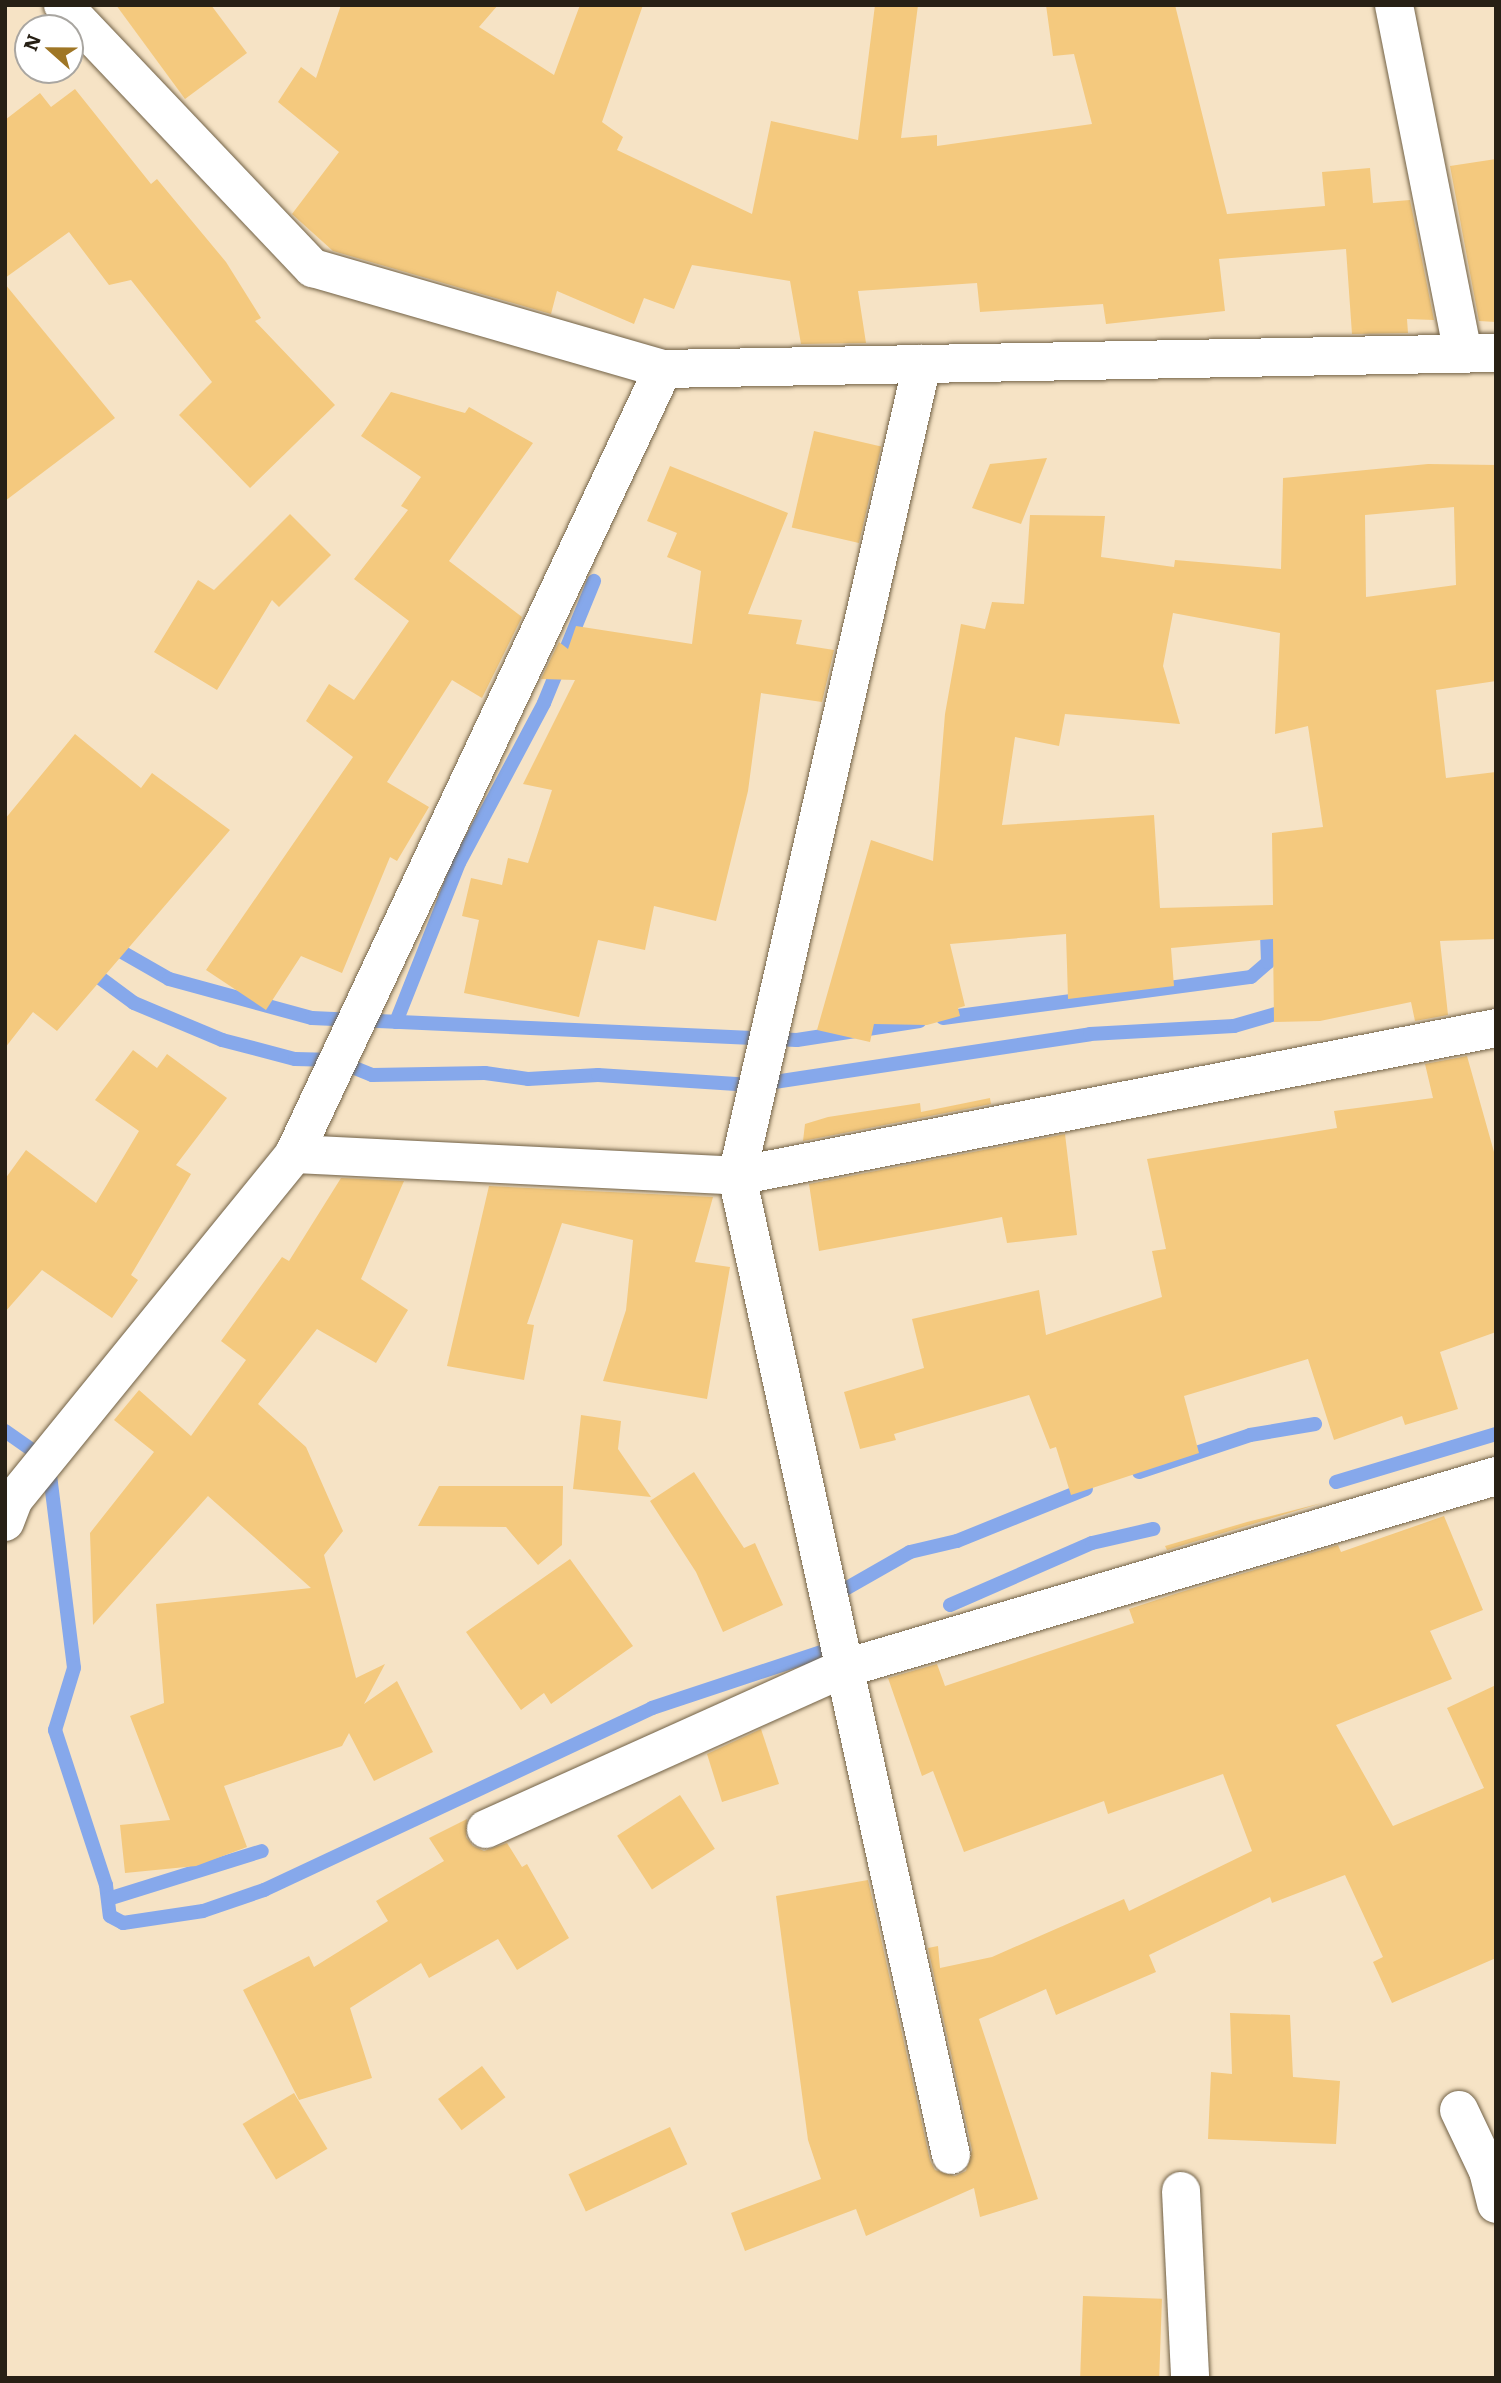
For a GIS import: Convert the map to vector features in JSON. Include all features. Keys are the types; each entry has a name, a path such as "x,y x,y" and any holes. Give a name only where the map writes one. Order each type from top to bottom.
{"street":[{"path":"63,5 313,268 663,369 1479,353 1394,5"},
{"path":"922,364 737,1176 842,1669 951,2155"},
{"path":"5,1522 14,1499 294,1154 663,369"},
{"path":"294,1154 737,1176 1496,1028"},
{"path":"486,1829 842,1669 1496,1476"},
{"path":"1459,2110 1488,2172 1496,2204"},
{"path":"1181,2191 1189,2378"}],"building":[{"path":"116,5 211,5 247,53 185,99"},
{"path":"341,5 498,5 479,27 554,75 580,5 643,5 602,122 623,137 617,150 752,214 771,121 858,140 875,5 918,5 901,138 937,135 937,146 1092,124 1074,54 1053,56 1046,5 1175,5 1227,214 1325,206 1322,172 1370,168 1373,203 1410,200 1434,320 1407,319 1408,333 1352,334 1346,249 1219,259 1225,311 1106,324 1103,304 980,312 977,283 858,291 866,343 801,344 790,281 692,265 674,309 644,298 634,324 557,291 551,314 333,251 292,214 339,152 278,102 301,67 316,78"},
{"path":"75,89 151,184 157,179 226,262 261,318 255,321 335,405 250,488 179,415 212,382 131,280 109,285 69,232 5,278 5,120 40,93 51,107"},
{"path":"1496,159 1496,322 1479,321 1450,166"},
{"path":"5,284 115,418 5,501"},
{"path":"391,392 465,413 469,407 533,443 449,561 522,617 482,698 452,680 387,782 429,807 397,861 390,857 342,973 301,956 266,1010 206,970 353,757 306,721 329,684 354,700 409,621 354,579 408,510 401,506 421,477 361,436"},
{"path":"814,431 881,447 859,543 792,527"},
{"path":"1047,458 1021,524 972,508 990,464"},
{"path":"1428,464 1496,465 1496,681 1436,690 1446,778 1496,772 1496,939 1440,941 1448,1015 1415,1021 1411,1002 1320,1021 1274,1022 1273,939 1171,948 1174,986 1068,999 1066,934 950,944 965,1006 958,1008 960,1016 927,1025 874,1024 870,1042 817,1030 871,840 933,861 945,714 961,624 985,629 992,602 1024,604 1030,515 1105,516 1101,557 1174,567 1175,560 1281,569 1283,478","holes":["1454,507 1456,585 1366,597 1365,515","1173,613 1280,633 1275,734 1308,726 1323,827 1272,833 1273,905 1160,908 1154,815 1002,825 1015,737 1059,746 1065,714 1180,724 1163,666"]},
{"path":"670,466 788,513 748,614 802,620 796,644 834,650 822,702 761,693 748,791 716,921 654,906 645,950 598,940 579,1017 464,993 479,920 462,916 471,878 502,885 508,858 528,863 552,790 523,784 575,680 541,679 559,642 568,649 576,626 692,644 701,571 667,557 677,533 647,521"},
{"path":"290,514 331,555 279,607 272,600 217,690 154,652 198,580 214,590"},
{"path":"75,734 141,788 152,773 230,830 57,1031 33,1012 5,1048 5,819"},
{"path":"133,1050 157,1068 167,1054 227,1098 176,1165 191,1174 131,1275 138,1280 112,1318 42,1270 5,1312 5,1179 26,1150 96,1203 139,1131 95,1100"},
{"path":"1467,1056 1496,1159 1496,1332 1440,1352 1458,1409 1405,1425 1402,1416 1334,1440 1308,1359 1184,1396 1199,1453 1071,1495 1056,1447 1050,1449 1029,1395 894,1434 896,1440 860,1449 844,1392 924,1368 912,1319 1039,1290 1046,1335 1162,1297 1152,1251 1166,1249 1147,1159 1337,1128 1334,1111 1433,1098 1425,1064"},
{"path":"990,1098 991,1104 803,1141 805,1124 828,1117 920,1103 921,1112"},
{"path":"1065,1134 1077,1235 1007,1243 1002,1217 819,1251 809,1184"},
{"path":"341,1178 404,1181 361,1279 408,1310 376,1363 317,1329 258,1404 306,1447 343,1531 324,1555 356,1678 385,1664 364,1704 397,1681 433,1752 374,1781 349,1733 342,1746 224,1786 247,1847 196,1866 125,1873 120,1825 170,1820 130,1716 164,1703 156,1604 311,1588 208,1496 93,1625 90,1533 154,1452 114,1420 139,1390 191,1436 246,1360 221,1341 282,1257 289,1261"},
{"path":"489,1186 713,1197 695,1262 730,1267 707,1399 603,1381 626,1310 633,1240 562,1223 527,1324 534,1325 524,1380 447,1366"},
{"path":"581,1415 621,1421 618,1449 651,1497 573,1489"},
{"path":"694,1472 744,1548 755,1543 783,1605 723,1632 696,1572 650,1501"},
{"path":"439,1486 563,1486 562,1545 538,1565 506,1527 418,1526"},
{"path":"1322,1503 1167,1550 1165,1546 1247,1522"},
{"path":"1444,1516 1483,1610 1430,1631 1452,1679 1336,1725 1393,1826 1484,1788 1447,1708 1496,1685 1496,1958 1392,2003 1373,1962 1383,1957 1345,1875 1272,1903 1270,1897 1149,1955 1156,1972 1056,2015 1046,1989 979,2019 1038,2199 980,2217 974,2188 866,2236 856,2209 745,2251 731,2213 821,2179 808,2140 776,1896 868,1880 930,2160 935,2170 955,2176 966,2171 972,2150 928,1948 938,1946 940,1968 992,1957 1124,1899 1129,1911 1252,1851 1223,1774 1108,1814 1104,1801 964,1852 933,1771 922,1776 888,1678 937,1664 945,1686 1134,1623 1129,1609 1338,1545 1341,1552"},
{"path":"570,1559 633,1646 551,1704 544,1693 521,1710 466,1632"},
{"path":"761,1729 779,1784 722,1802 707,1754"},
{"path":"680,1795 715,1849 652,1890 617,1836"},
{"path":"467,1819 466,1837 473,1846 484,1851 507,1843 522,1867 527,1864 569,1938 517,1970 498,1939 429,1978 421,1963 350,2008 372,2078 299,2100 243,1990 309,1956 314,1967 388,1921 376,1901 444,1861 429,1838"},
{"path":"1230,2013 1290,2015 1293,2077 1340,2081 1336,2144 1208,2139 1211,2072 1232,2074"},
{"path":"482,2066 505,2097 462,2130 438,2099"},
{"path":"294,2093 327,2149 276,2180 243,2124"},
{"path":"670,2127 687,2164 586,2211 568,2174"},
{"path":"1083,2296 1162,2299 1159,2378 1080,2378"}],"waterway":[{"path":"396,1022 459,863 544,703 594,581"},
{"path":"943,1018 1251,977 1268,962 1267,924"},
{"path":"108,944 169,979 312,1018 797,1040 920,1021"},
{"path":"88,969 134,1003 222,1040 295,1059 335,1060 372,1075 485,1073 528,1079 598,1075 752,1085"},
{"path":"761,1084 1090,1034 1234,1026 1289,1010"},
{"path":"1139,1472 1250,1435 1315,1424"},
{"path":"5,1431 38,1454 50,1475 74,1668 55,1730 106,1885 110,1916 123,1923 203,1911 264,1890 652,1708 839,1646"},
{"path":"1336,1482 1496,1434"},
{"path":"833,1596 910,1552 957,1541 1086,1489"},
{"path":"950,1605 1092,1543 1153,1529"},
{"path":"108,1899 262,1851"}]}
